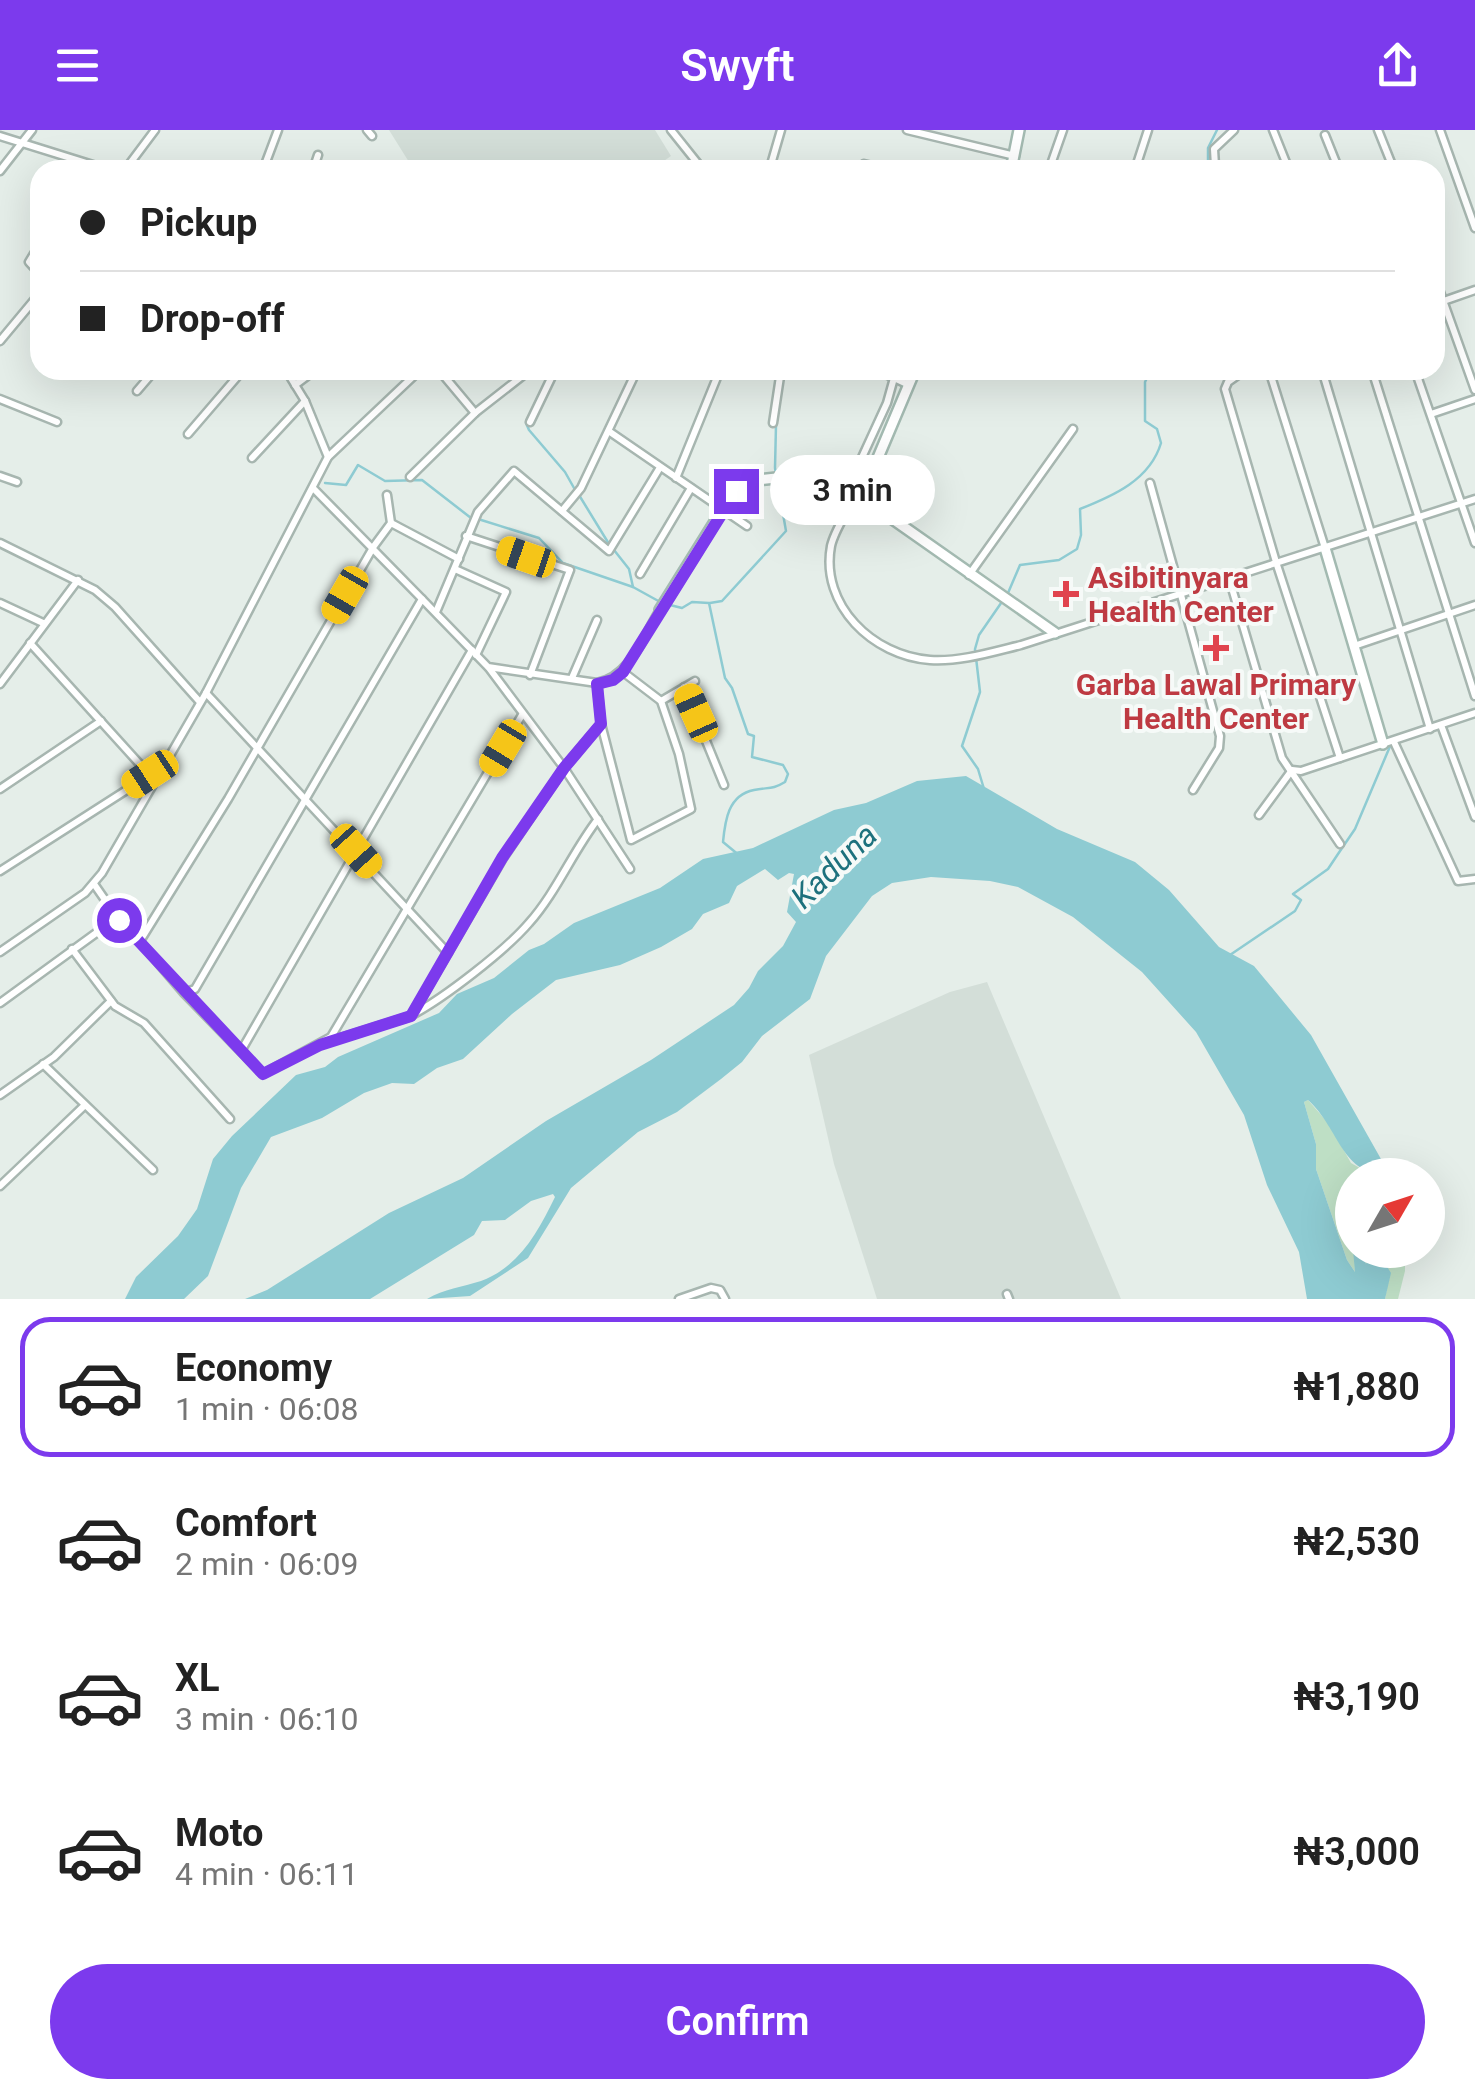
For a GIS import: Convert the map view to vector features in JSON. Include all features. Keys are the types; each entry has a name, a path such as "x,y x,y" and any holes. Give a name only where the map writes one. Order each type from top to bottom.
{"street":[{"path":"0,171 32,130"},
{"path":"132,160 155,130"},
{"path":"268,160 278,130"},
{"path":"671,130 696,160"},
{"path":"772,160 781,130"},
{"path":"906,130 1015,156"},
{"path":"1014,160 1019,130"},
{"path":"1052,160 1063,130"},
{"path":"1138,160 1148,130"},
{"path":"1214,160 1214,149 1234,130"},
{"path":"1273,130 1285,160"},
{"path":"1378,130 1390,160"},
{"path":"1440,130 1475,228"},
{"path":"1325,135 1335,160"},
{"path":"0,136 71,160"},
{"path":"316,160 318,155"},
{"path":"1445,300 1475,290"},
{"path":"0,341 30,305"},
{"path":"1445,317 1475,390"},
{"path":"137,391 146,380"},
{"path":"188,434 234,380"},
{"path":"292,380 328,457"},
{"path":"295,385 301,380"},
{"path":"0,952 94,884 152,778 206,693 328,457 409,380"},
{"path":"447,380 475,414"},
{"path":"410,477 475,414 518,380"},
{"path":"530,422 550,380"},
{"path":"562,512 580,488 610,432 633,380"},
{"path":"676,478 716,380"},
{"path":"773,423 779,380"},
{"path":"853,478 887,402 888,380"},
{"path":"900,380 908,384"},
{"path":"910,380 869,480 831,544 830,581 850,623 894,649 928,660 988,654 1475,500"},
{"path":"1231,380 1225,389 1340,758"},
{"path":"1272,380 1388,743 1458,881 1475,880"},
{"path":"1325,380 1430,729"},
{"path":"1375,380 1475,696"},
{"path":"1419,380 1475,543"},
{"path":"1431,414 1475,399"},
{"path":"0,400 57,422"},
{"path":"252,458 305,401"},
{"path":"969,575 1073,429"},
{"path":"610,432 747,526"},
{"path":"436,612 478,512 514,471 609,550 658,468"},
{"path":"0,476 17,482"},
{"path":"488,667 597,684 613,680 623,672 724,508 748,481 779,477 863,491 877,508 1055,633"},
{"path":"1150,483 1220,736 1219,748 1193,790"},
{"path":"314,488 488,667 564,768 630,869"},
{"path":"640,574 692,488"},
{"path":"140,942 390,523 386,495"},
{"path":"390,523 459,559"},
{"path":"466,536 570,570 530,674"},
{"path":"0,543 78,580 115,607 199,702"},
{"path":"241,1051 506,592 455,568"},
{"path":"1229,578 1282,758 1340,844"},
{"path":"0,683 78,580"},
{"path":"184,993 196,989 422,599"},
{"path":"0,603 43,623"},
{"path":"1354,646 1475,604"},
{"path":"572,678 597,620"},
{"path":"30,643 152,778"},
{"path":"597,684 601,724 631,840 691,809 662,701 623,672"},
{"path":"662,701 696,681"},
{"path":"684,687 724,786"},
{"path":"206,693 448,953"},
{"path":"1259,815 1292,770 1475,714"},
{"path":"320,1045 331,1036 522,715"},
{"path":"0,789 100,720"},
{"path":"411,1016 502,858 564,768 601,724"},
{"path":"1441,725 1475,817"},
{"path":"0,871 152,778"},
{"path":"94,884 119,920 263,1074 320,1045 411,1016 436,1002 529,924 576,846 598,819"},
{"path":"0,1004 72,949 119,920"},
{"path":"72,949 112,1001 144,1023 230,1119"},
{"path":"0,1095 43,1064 112,1001"},
{"path":"43,1064 154,1170"},
{"path":"0,1186 86,1105"},
{"path":"679,1299 710,1288 720,1290 725,1299"}],"shaded area":[{"path":"389,130 655,130 671,156 665,160 408,160"},
{"path":"987,982 1121,1299 877,1299 834,1164 809,1055 950,992"}],"green space":[{"path":"1308,1100 1329,1124 1348,1158 1335,1158 1335,1225 1316,1169 1316,1144 1304,1102"},
{"path":"1374,1268 1405,1268 1398,1299 1385,1299 1388,1282"}],"water":[{"name":"Kaduna","path":"966,776 1057,829 1135,862 1169,890 1219,947 1254,966 1311,1035 1380,1158 1350,1158 1319,1112 1308,1100 1304,1102 1316,1144 1316,1169 1335,1225 1335,1268 1352,1268 1355,1272 1355,1268 1388,1268 1391,1273 1385,1299 1307,1299 1299,1252 1267,1185 1244,1115 1196,1032 1142,972 1073,917 1018,887 931,877 892,883 872,896 826,956 810,999 762,1036 742,1062 721,1079 677,1112 638,1132 571,1188 528,1258 470,1296 427,1299 481,1281 506,1267 534,1235 555,1197 553,1194 531,1201 505,1220 482,1221 474,1235 370,1299 245,1299 267,1290 389,1213 463,1178 546,1121 651,1060 734,1005 758,971 783,946 796,922 787,912 794,874 778,880 765,869 737,886 729,903 703,914 692,929 661,947 620,965 556,980 463,1059 437,1068 414,1084 392,1083 364,1093 322,1118 271,1137 241,1188 208,1276 184,1299 125,1299 136,1277 178,1236 197,1209 213,1159 296,1075 325,1067 338,1057 439,1013 457,994 494,978 529,950 574,923 660,888 703,859 753,848 834,810 866,803 917,781"}],"waterway":[{"path":"1208,160 1208,148 1217,130"},
{"path":"984,789 978,769 962,746 980,692 975,649 979,635 1008,593 1020,565 1059,560 1077,549 1080,509 1129,485 1156,456 1161,443 1157,429 1145,421 1146,380"},
{"path":"532,410 526,423 529,430 574,488"},
{"path":"710,603 722,601 786,531 775,468 776,425"},
{"path":"325,483 346,485 358,465 385,481 422,480 471,518"},
{"path":"579,495 609,544"},
{"path":"478,519 539,538 563,563 633,587 662,603"},
{"path":"614,550 629,569 633,587"},
{"path":"670,605 682,608 692,602 709,603 725,678 748,734 754,736 752,757 783,765 788,774 781,785 745,793 733,803 723,842 740,856"},
{"path":"1227,957 1295,911 1301,900 1293,894 1328,869 1355,829 1391,744"}],"place":[{"name":"Asibitinyara Health Center","path":"1066,594"},
{"name":"Garba Lawal Primary Health Center","path":"1216,648"}],"route":[{"path":"119,920 263,1074 320,1045 411,1016 502,858 564,768 601,724 597,684 613,680 623,672 736,491"}]}
